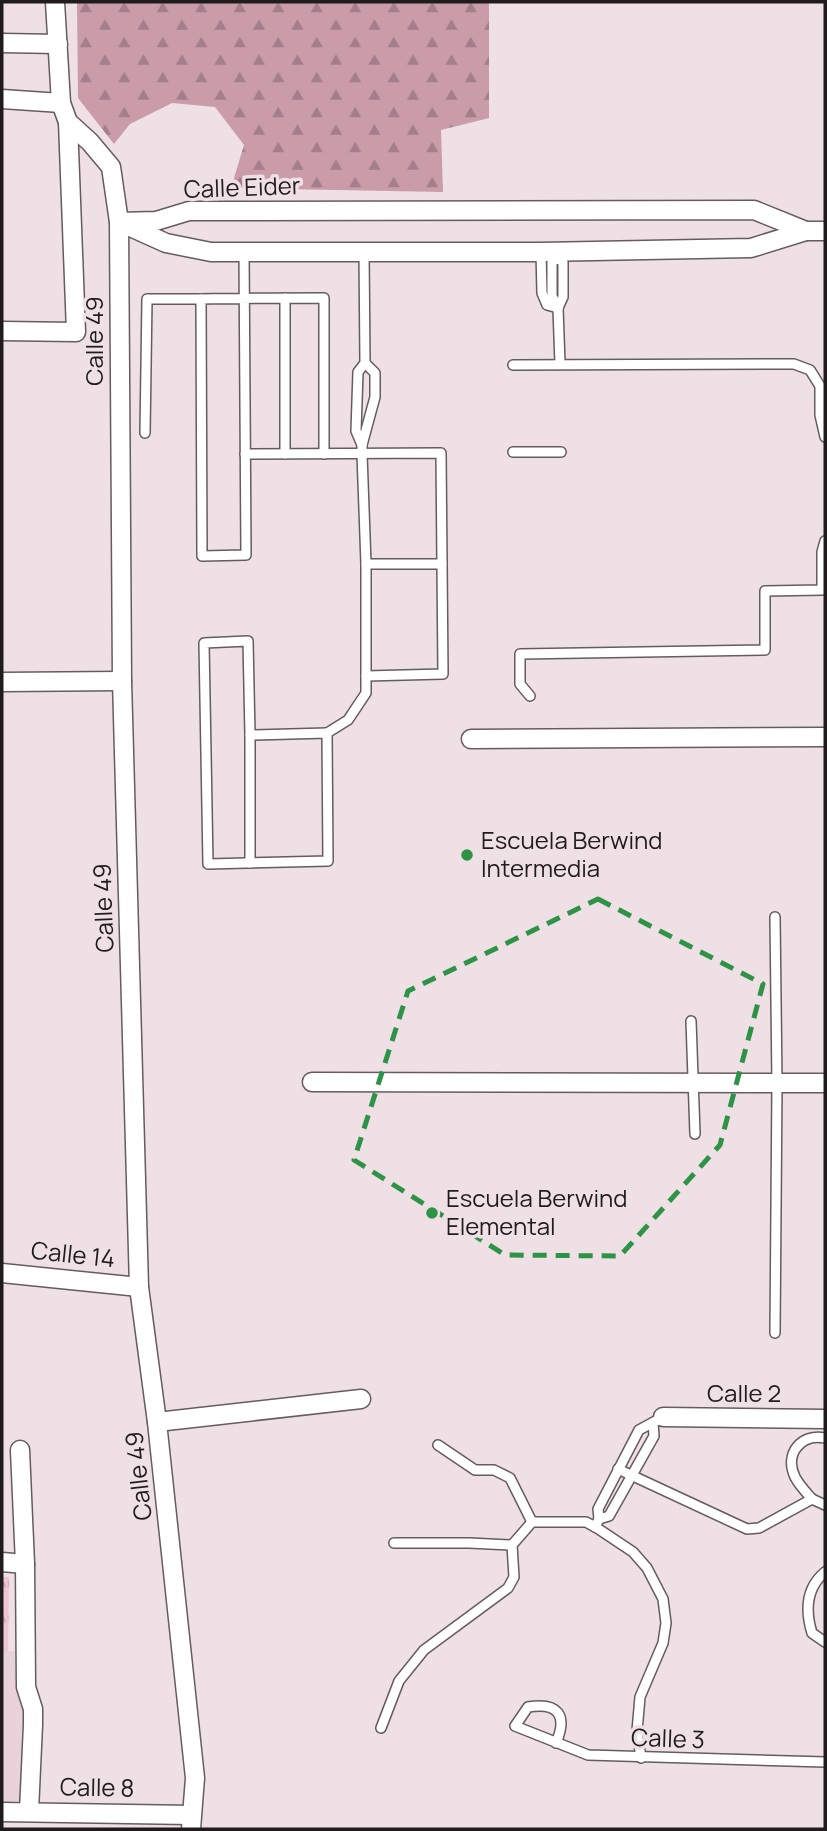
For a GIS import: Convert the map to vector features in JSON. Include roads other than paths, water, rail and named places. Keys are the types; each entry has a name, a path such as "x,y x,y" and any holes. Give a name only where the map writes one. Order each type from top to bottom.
{"street":[{"name":"Calle 49","path":"55,2 61,103 68,122 111,167 119,222 122,681 139,1287 158,1422 195,1778 191,1822"},
{"path":"2,43 58,44"},
{"path":"2,99 61,103"},
{"path":"2,331 76,332 68,122"},
{"name":"Calle Eider","path":"119,222 156,221 189,211 754,210 806,231"},
{"name":"Calle Eider","path":"119,222 166,243 211,252 552,254 751,248 806,231 825,231"},
{"path":"2,682 122,681"},
{"path":"471,739 825,737"},
{"path":"312,1082 825,1083"},
{"name":"Calle 14","path":"2,1273 139,1287"},
{"path":"158,1422 361,1399"},
{"name":"Calle 2","path":"658,1420 825,1419"},
{"path":"20,1450 25,1564 26,1688 33,1709 29,1811"},
{"path":"2,1562 25,1564"},
{"name":"Calle 8","path":"2,1812 29,1811 191,1822"}],"lane":[{"path":"362,449 356,431 358,372 365,363 364,251"},
{"path":"201,299 202,556 246,555 244,252"},
{"path":"558,309 547,305 542,293 552,254 563,262 563,297 558,309 560,364"},
{"path":"285,298 285,454"},
{"path":"145,433 147,299 324,298 324,454"},
{"path":"250,735 327,733 348,720 366,693 366,564 362,449 375,397 375,373 365,363"},
{"path":"513,365 794,363 810,370 820,386 820,415 825,437"},
{"path":"245,454 324,454 362,449 441,453 443,674 366,676"},
{"path":"513,452 561,452"},
{"path":"530,696 520,684 520,654 765,650 765,591 822,590 822,552 825,541"},
{"path":"366,564 442,564"},
{"path":"250,863 248,641 204,643 208,864 250,863 328,861 327,733"},
{"path":"775,917 775,1333"},
{"path":"691,1021 695,1134"},
{"path":"597,1523 598,1509 639,1430 658,1420"},
{"path":"597,1523 609,1516 654,1436 658,1420"},
{"path":"825,1438 810,1438 801,1442 794,1449 791,1459 795,1479 812,1499 825,1504"},
{"path":"438,1445 475,1470 494,1470 510,1478 532,1522"},
{"path":"618,1469 747,1529 759,1528 812,1499"},
{"path":"381,1728 399,1681 424,1650 508,1588 514,1577 512,1545 532,1522 597,1523 633,1552 647,1568 663,1599 666,1623 663,1643 640,1697 637,1731 641,1758"},
{"path":"394,1543 512,1545"},
{"path":"825,1572 810,1591 807,1608 812,1633 825,1642"},
{"name":"Calle 3","path":"556,1743 562,1730 562,1719 557,1711 542,1704 528,1707 515,1727 556,1743 588,1755 825,1762"}],"place":[{"name":"Escuela Berwind Intermedia","path":"467,855"},
{"name":"Escuela Berwind Elemental","path":"432,1213"}]}
